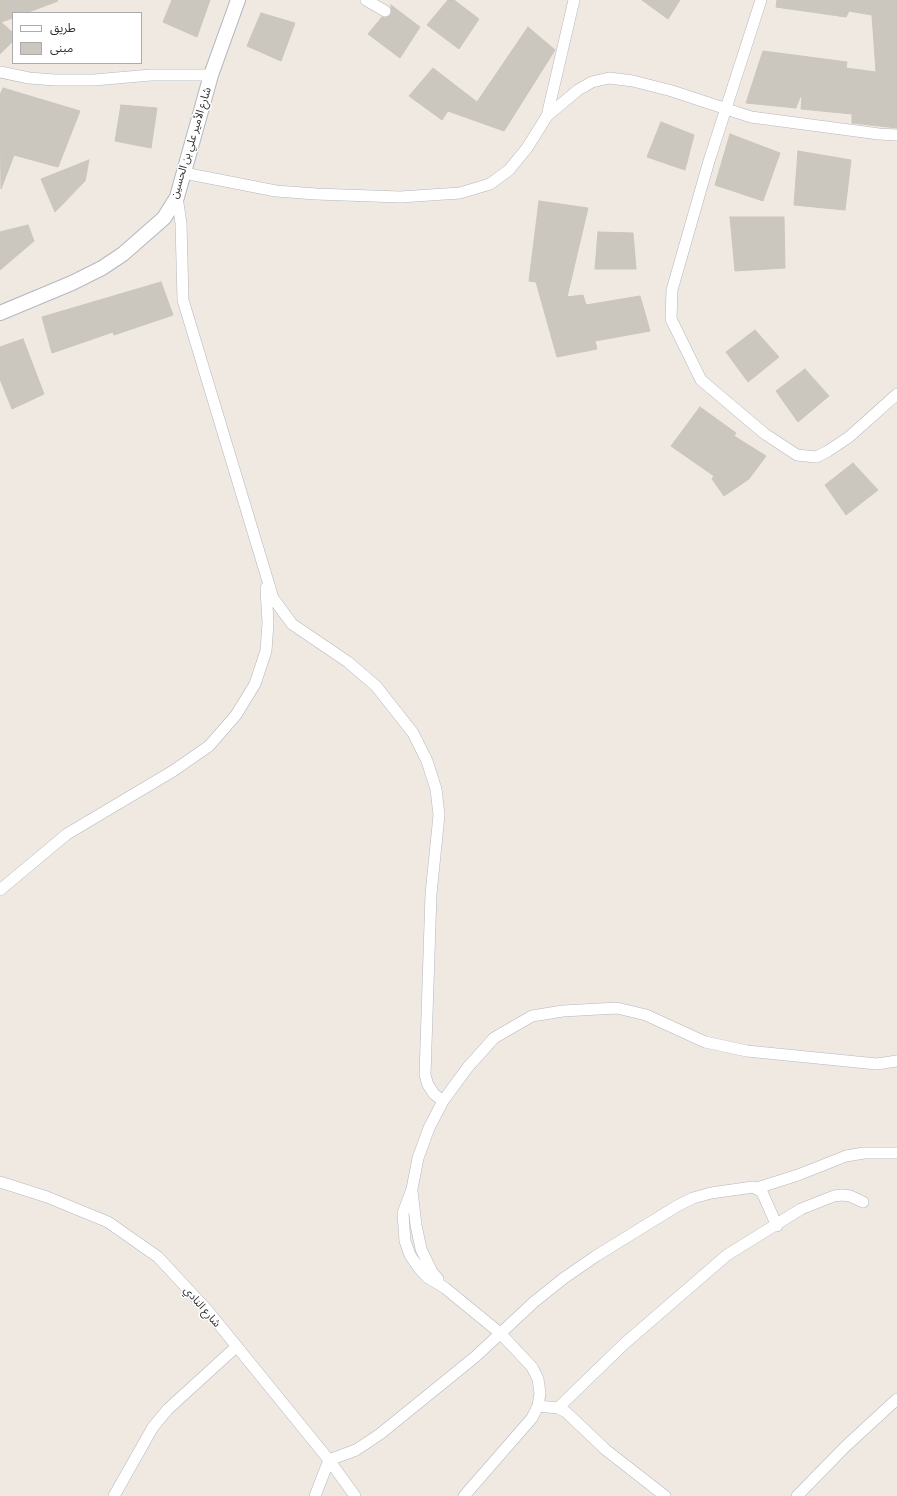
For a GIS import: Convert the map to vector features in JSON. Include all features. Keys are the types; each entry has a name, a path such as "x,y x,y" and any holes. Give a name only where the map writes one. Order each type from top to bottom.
{"street":[{"name":"شارع الأمير علي بن الحسين","path":"0,313 72,283 102,268 123,254 164,218 177,197 211,75 238,0"},
{"path":"366,0 385,11"},
{"path":"547,116 574,0"},
{"path":"761,0 725,110 672,290 671,319 701,380 765,434 797,455 816,457 849,437 897,394"},
{"path":"0,72 29,78 55,80 94,80 151,75 211,75"},
{"path":"184,173 276,191 316,194 400,197 460,193 490,184 509,170 527,148 547,116 578,90 592,82 609,78 633,81 666,89 725,110 751,117 879,134 897,135"},
{"path":"177,197 182,222 183,300 273,598 292,624 348,662 376,686 413,733 427,761 436,789 439,815 431,894 425,1075 428,1085 434,1094 443,1101"},
{"path":"0,890 67,834 173,771 209,746 236,715 255,684 266,651 268,623 265,573"},
{"path":"464,1496 532,1418 538,1406 540,1392 538,1379 532,1367 500,1333 445,1288 432,1272 421,1249 416,1225 412,1189 418,1158 429,1128 443,1101 468,1067 494,1038 532,1016 563,1011 618,1008 646,1015 705,1042 747,1051 877,1064 897,1061"},
{"path":"315,1496 329,1460 356,1450 380,1434 475,1357 534,1302 564,1278 596,1256 677,1206 693,1198 711,1193 753,1187 757,1188 798,1175 846,1156 859,1154 897,1153"},
{"name":"شارع النادي","path":"0,1182 47,1197 108,1222 158,1258 208,1311 329,1460 355,1496"},
{"path":"757,1188 764,1197 777,1226"},
{"path":"558,1408 624,1344 727,1255 777,1226 801,1209 834,1196 850,1196 863,1202"},
{"path":"114,1496 153,1426 168,1408 236,1347"},
{"path":"797,1496 846,1446 897,1399"},
{"path":"538,1406 558,1408 566,1412 606,1450 664,1496"}],"building":[{"path":"0,0 58,1 29,12 12,12 12,18 1,22 12,32 12,42 0,54"},
{"path":"172,0 210,0 197,37 163,22"},
{"path":"448,0 454,0 479,19 459,49 427,25"},
{"path":"642,0 680,0 668,19"},
{"path":"777,0 897,0 897,128 852,123 852,114 801,109 802,97 800,97 796,108 746,103 763,51 847,62 846,68 876,72 872,15 849,11 846,17 776,7"},
{"path":"391,5 420,27 400,58 368,34 382,17 385,18 391,15"},
{"path":"261,13 295,23 281,61 247,46"},
{"path":"528,27 555,50 504,131 448,111 442,120 409,96 433,68 477,102"},
{"path":"3,88 80,111 58,167 14,155 1,189 0,95"},
{"path":"121,105 157,108 151,148 115,141"},
{"path":"661,122 694,135 685,170 647,157"},
{"path":"730,134 780,153 763,201 715,185"},
{"path":"798,151 851,160 845,210 794,205"},
{"path":"89,160 85,181 55,212 41,179"},
{"path":"539,201 588,208 567,297 583,295 586,305 640,296 650,331 595,341 597,349 557,357 536,282 529,281"},
{"path":"730,217 784,217 785,268 735,271"},
{"path":"28,225 34,241 0,270 0,232"},
{"path":"598,232 633,233 636,269 595,269"},
{"path":"161,282 173,315 114,335 113,332 52,353 42,317"},
{"path":"755,330 779,357 748,382 726,352"},
{"path":"23,339 44,394 12,409 0,379 0,347"},
{"path":"805,369 829,396 798,422 776,391"},
{"path":"700,407 736,433 734,436 766,456 749,479 724,496 712,479 714,476 671,446"},
{"path":"853,463 878,490 846,515 825,485"}]}
